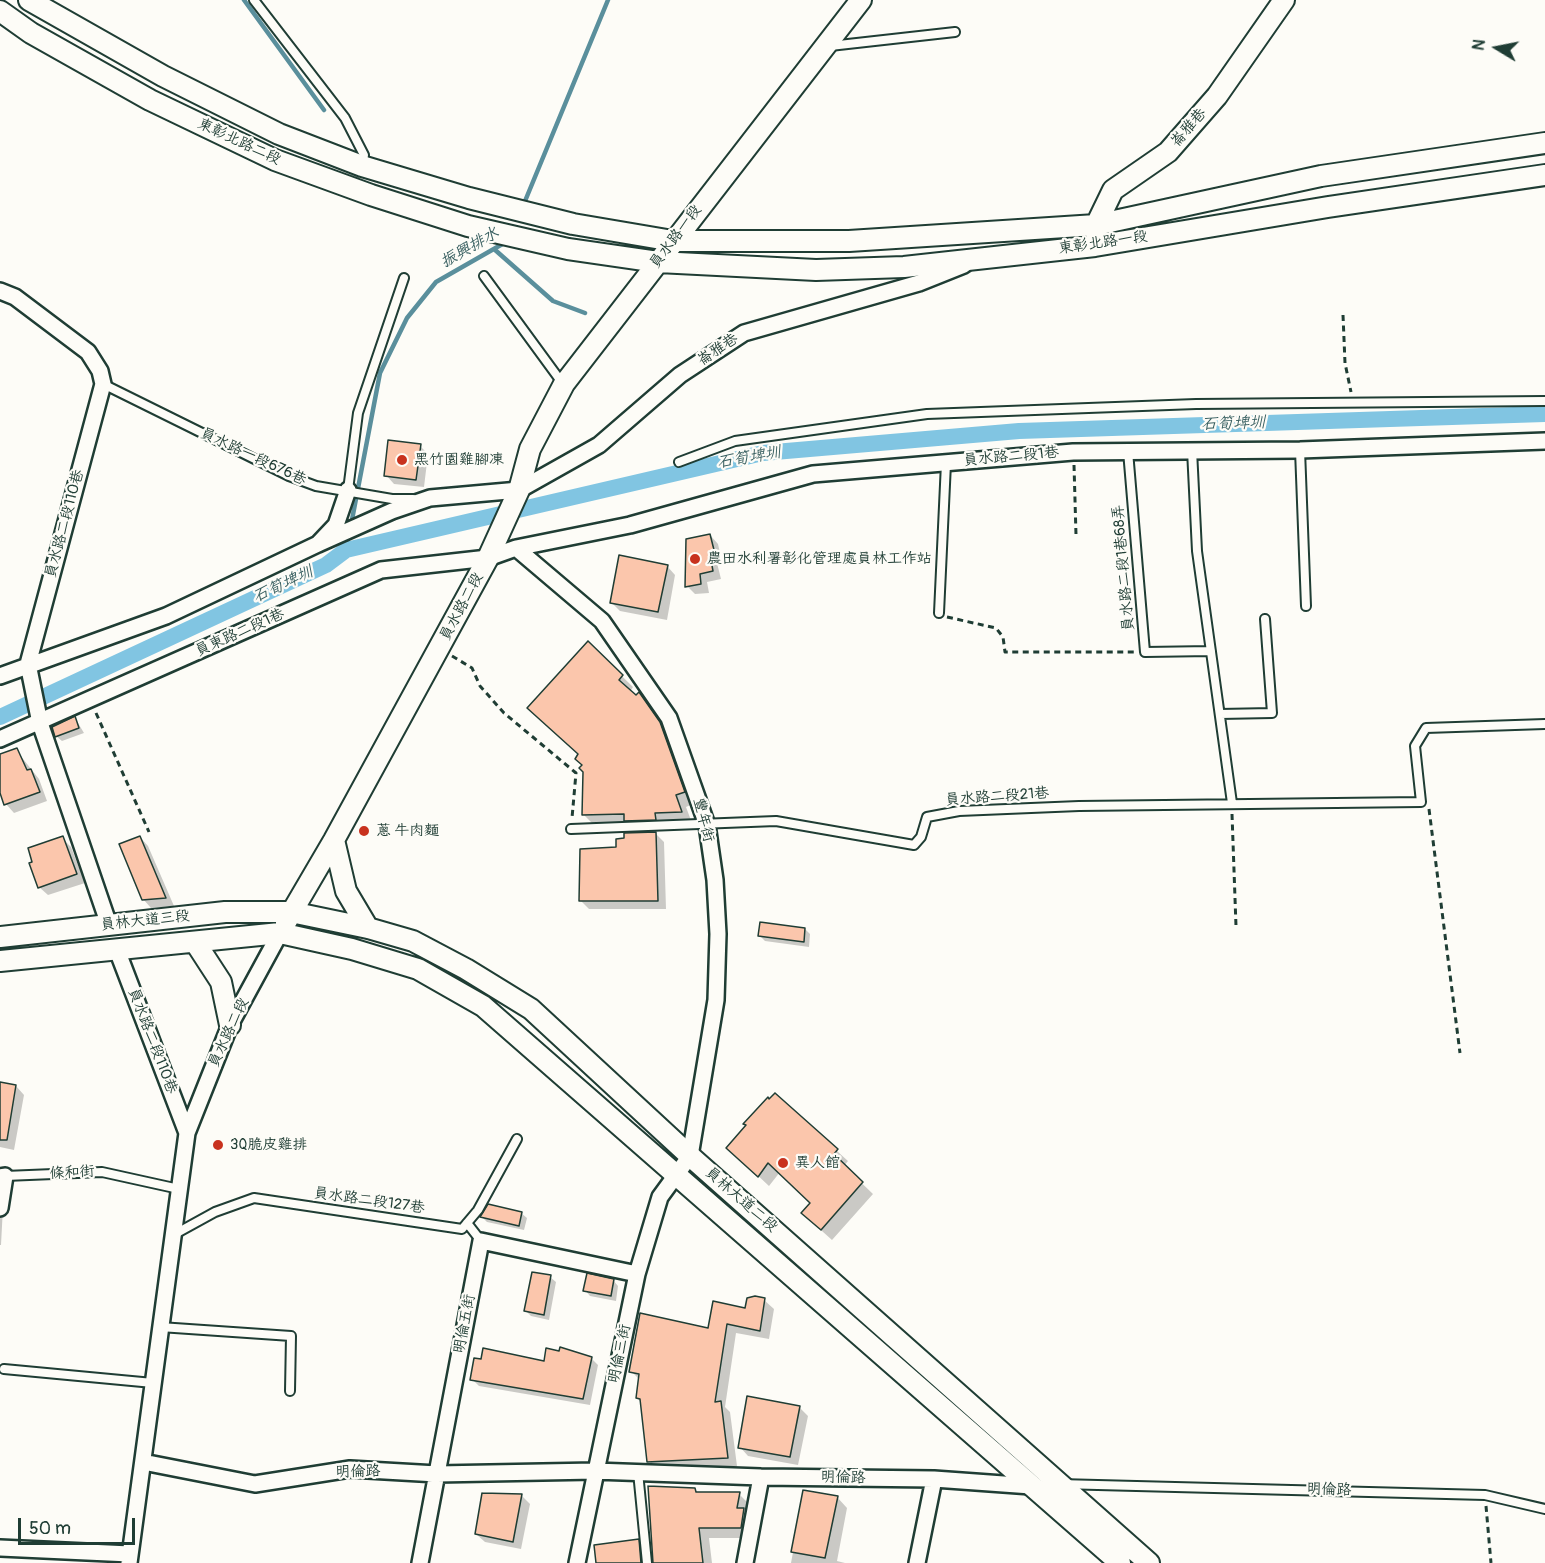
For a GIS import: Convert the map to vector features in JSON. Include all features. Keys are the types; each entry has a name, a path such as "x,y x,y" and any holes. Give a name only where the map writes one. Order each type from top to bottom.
{"street":[{"name":"東彰北路二段","path":"29,0 174,81 279,134 362,166 573,224 673,241"},
{"name":"崙雅巷","path":"1095,246 1096,225 1113,190 1168,152 1217,96 1284,0"},
{"name":"員水路一段","path":"519,490 530,449 564,384 853,5"},
{"name":"東彰北路二段","path":"0,12 31,33 150,100 275,160 371,195 497,232 568,249 658,262"},
{"name":"東彰北路一段","path":"673,241 849,241 1096,225 1321,176 1545,143"},
{"name":"東彰北路一段","path":"658,262 816,270 904,267 1095,246 1328,207 1545,175"},
{"name":"崙雅巷","path":"519,490 599,445 680,375 744,333 919,283 981,258"},
{"path":"0,291 15,297 88,352 100,370 104,384"},
{"name":"員水路二段110巷","path":"28,664 104,384"},
{"name":"員水路二段1巷","path":"488,558 516,548 630,525 813,474 1073,452 1300,450 1545,441"},
{"path":"318,544 336,525 348,490"},
{"path":"0,676 166,616 318,544 392,505 430,498 519,490"},
{"name":"員水路二段","path":"130,1558 160,1327 175,1234 186,1133 230,1024 291,912 334,840 488,558 519,490"},
{"name":"豐年街","path":"516,548 602,621 669,718 707,825 716,880 718,934 716,1000 690,1155"},
{"name":"員東路二段1巷","path":"0,739 381,570 488,558"},
{"path":"28,664 40,723 109,925"},
{"path":"334,840 345,891 368,928"},
{"name":"員林大道三段","path":"0,937 225,912 291,912"},
{"name":"員林大道二段","path":"291,912 368,928 413,941 466,969 531,1009 690,1155 1149,1563"},
{"name":"員林大道三段","path":"0,961 280,933"},
{"name":"員林大道二段","path":"280,933 352,949 418,969 483,1006 1120,1563"},
{"path":"195,942 221,982 230,1024"},
{"name":"員水路二段110巷","path":"117,950 186,1133"},
{"name":"明倫三街","path":"577,1563 637,1274 660,1197 690,1155"},
{"path":"0,1208 2,1177"},
{"path":"481,1241 637,1274"},
{"name":"明倫五街","path":"420,1563 481,1241"},
{"name":"明倫路","path":"143,1462 255,1484 350,1469 437,1474 595,1471 761,1477 934,1479 1031,1486"},
{"path":"745,1563 761,1477"},
{"path":"917,1563 934,1479"},
{"path":"0,1548 130,1558"}],"lane":[{"path":"254,0 345,118 364,154 362,166"},
{"path":"823,47 955,32"},
{"path":"484,276 564,384"},
{"path":"348,490 358,413 404,278"},
{"name":"員水路一段676巷","path":"104,384 289,476 316,486 348,490 392,505"},
{"path":"679,462 735,441 927,414 1184,405 1545,401"},
{"path":"1192,450 1197,551 1232,803"},
{"path":"1300,450 1306,606"},
{"name":"員水路二段1巷68弄","path":"1128,451 1145,652 1211,651"},
{"path":"939,613 946,463"},
{"path":"1220,714 1272,713 1265,619"},
{"path":"1421,802 1415,746 1426,728 1545,724"},
{"name":"員水路二段21巷","path":"571,829 776,821 914,845 921,837 927,817 959,811 1232,803 1421,802"},
{"path":"481,1241 467,1222 478,1210 517,1139"},
{"name":"條和街","path":"2,1177 102,1172 179,1189"},
{"name":"員水路二段127巷","path":"175,1234 214,1212 254,1198 462,1229 467,1222"},
{"path":"160,1327 291,1336 290,1392"},
{"path":"4,1369 153,1383"},
{"path":"638,1472 647,1563"},
{"name":"明倫路","path":"1031,1486 1059,1484 1485,1495 1545,1509"}],"path":[{"path":"1343,315 1346,363 1352,403"},
{"path":"1073,452 1076,535"},
{"path":"939,613 996,628 1003,638 1005,652 1145,652"},
{"path":"439,648 472,668 480,686 504,713 576,773 571,829"},
{"path":"91,700 149,832"},
{"path":"1421,802 1429,809 1460,1053"},
{"path":"1232,803 1236,927"},
{"path":"1485,1495 1491,1563"}],"building":[{"name":"黑竹園雞腳凍","path":"388,440 421,444 416,480 384,476"},
{"name":"農田水利署彰化管理處員林工作站","path":"710,534 715,554 710,555 713,571 700,574 701,584 685,587 686,539"},
{"path":"619,555 668,565 658,612 610,603"},
{"path":"588,641 623,675 619,680 636,695 639,692 660,722 685,792 676,795 682,812 655,813 656,820 624,821 624,814 582,815 583,772 579,768 582,765 575,759 578,754 527,708"},
{"path":"75,716 79,728 55,737 52,727"},
{"path":"17,748 27,770 31,769 40,792 4,805 0,793 0,754"},
{"path":"656,832 658,901 579,901 580,849 616,847 616,839 624,838 624,833"},
{"path":"63,836 77,874 38,888 29,863 32,862 28,848"},
{"path":"140,836 166,898 142,900 119,844"},
{"path":"760,922 805,928 804,942 758,936"},
{"path":"0,1082 16,1085 7,1140 0,1140"},
{"path":"775,1093 838,1149 834,1154 863,1182 821,1230 801,1213 810,1203 768,1163 758,1177 726,1148 746,1125 743,1124 768,1097 769,1099"},
{"path":"488,1204 522,1212 519,1226 480,1217"},
{"path":"532,1272 551,1275 544,1315 524,1311"},
{"path":"587,1273 614,1279 611,1296 583,1291"},
{"path":"755,1296 765,1298 760,1331 727,1324 715,1402 721,1401 728,1458 647,1462 640,1399 636,1398 639,1374 629,1372 640,1313 708,1328 713,1301 745,1308 747,1298"},
{"path":"560,1347 592,1357 583,1399 470,1380 474,1358 481,1359 483,1348 544,1361 546,1348 559,1351"},
{"path":"747,1396 800,1406 790,1457 738,1448"},
{"path":"648,1486 695,1488 696,1492 740,1492 737,1508 744,1508 741,1528 699,1528 703,1563 653,1563"},
{"path":"803,1490 838,1496 825,1558 791,1552"},
{"path":"482,1493 522,1494 513,1542 475,1534"},
{"path":"639,1539 641,1563 596,1563 594,1545"}],"waterway":[{"path":"244,0 324,110"},
{"name":"振興排水","path":"523,206 608,0"},
{"name":"振興排水","path":"351,525 380,373 407,318 436,282 506,242"},
{"path":"494,249 553,301 585,313"},
{"name":"石筍埤圳","path":"0,717 326,565 346,550 763,453 1019,431 1545,414"},
{"name":"振興排水","path":"346,550 349,533"}],"place":[{"name":"黑竹園雞腳凍","path":"402,460"},
{"name":"農田水利署彰化管理處員林工作站","path":"695,559"},
{"name":"蔥 牛肉麵","path":"364,831"},
{"name":"3Q脆皮雞排","path":"218,1145"},
{"name":"異人館","path":"783,1163"}]}
